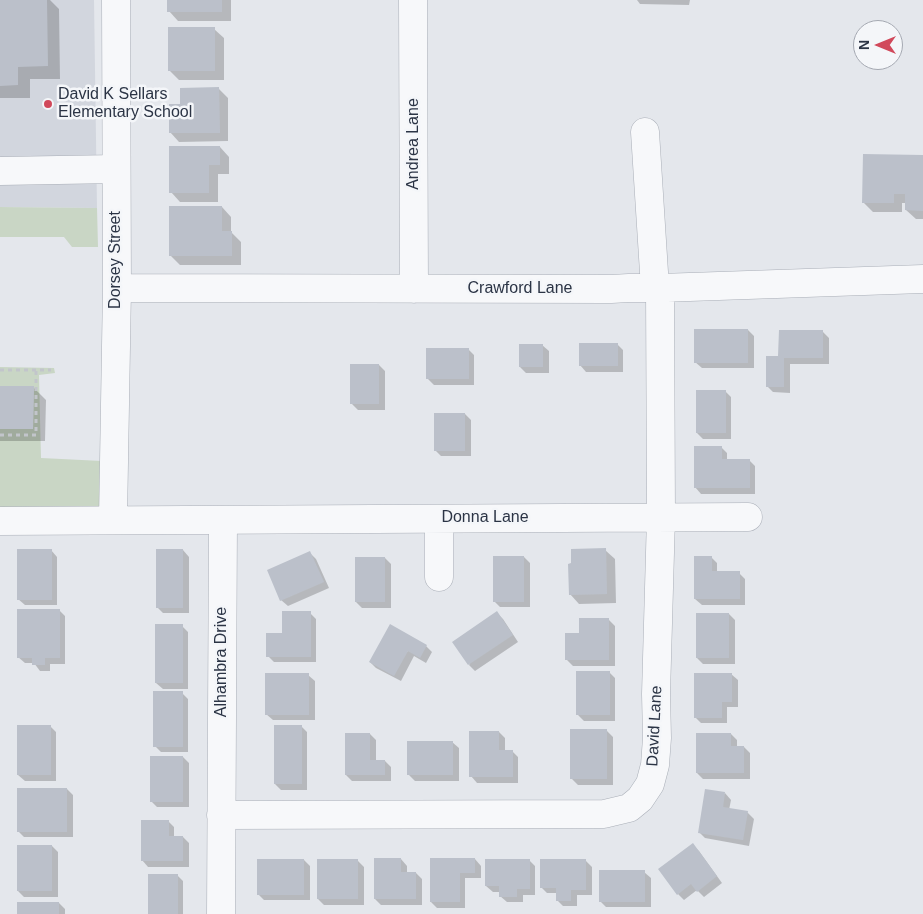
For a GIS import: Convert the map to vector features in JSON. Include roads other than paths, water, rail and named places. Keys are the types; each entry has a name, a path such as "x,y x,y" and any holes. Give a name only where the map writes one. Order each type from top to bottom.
{"street":[{"name":"Dorsey Street","path":"113,520 117,288 116,0"},
{"name":"Andrea Lane","path":"414,0 414,288"},
{"name":"David Lane","path":"221,815 604,814 629,808 640,799 650,784 655,765 657,738 656,694 661,517 657,288 645,132"},
{"path":"0,171 116,169"},
{"name":"Crawford Lane","path":"117,288 611,289 923,279"},
{"name":"Donna Lane","path":"223,520 748,517"},
{"path":"439,519 439,577"},
{"path":"0,521 223,520"},
{"name":"Alhambra Drive","path":"221,914 223,520"}],"place":[{"name":"David K Sellars Elementary School","path":"48,104"}]}
